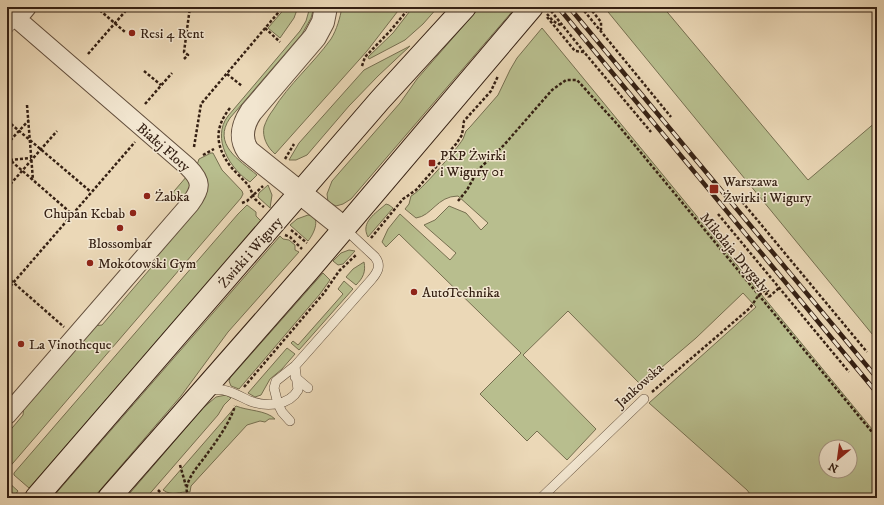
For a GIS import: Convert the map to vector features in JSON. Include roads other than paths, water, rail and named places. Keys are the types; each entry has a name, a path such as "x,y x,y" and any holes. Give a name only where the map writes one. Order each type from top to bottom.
{"main road":[{"path":"326,7 323,22 315,37 247,118 243,141 248,151 344,228"},
{"name":"Żwirki i Wigury","path":"36,498 380,100 465,7"},
{"path":"109,498 344,228 517,24 544,12"}],"street":[{"name":"Białej Floty","path":"7,415 190,204 199,189 199,181 196,175 188,167 17,19"}],"lane":[{"path":"290,421 282,412 278,404 274,391 274,384 295,366 372,280 378,270 379,261 344,228"},
{"path":"197,397 209,390 219,389 226,390 251,401 278,404 291,399 298,390 295,366"},
{"path":"284,374 297,378 308,388"},
{"name":"Jankowska","path":"541,498 644,398"}],"railway":[{"path":"558,7 877,393"},
{"path":"569,7 877,378"}],"place":[{"name":"Resi 4 Rent","path":"132,33"},
{"name":"PKP Żwirki i Wigury 01","path":"432,163"},
{"name":"Warszawa Żwirki i Wigury","path":"714,189"},
{"name":"Żabka","path":"147,196"},
{"name":"Chupan Kebab","path":"133,213"},
{"name":"Blossombar","path":"120,228"},
{"name":"Mokotowski Gym","path":"90,263"},
{"name":"AutoTechnika","path":"414,292"},
{"name":"La Vinotheque","path":"21,344"}]}
